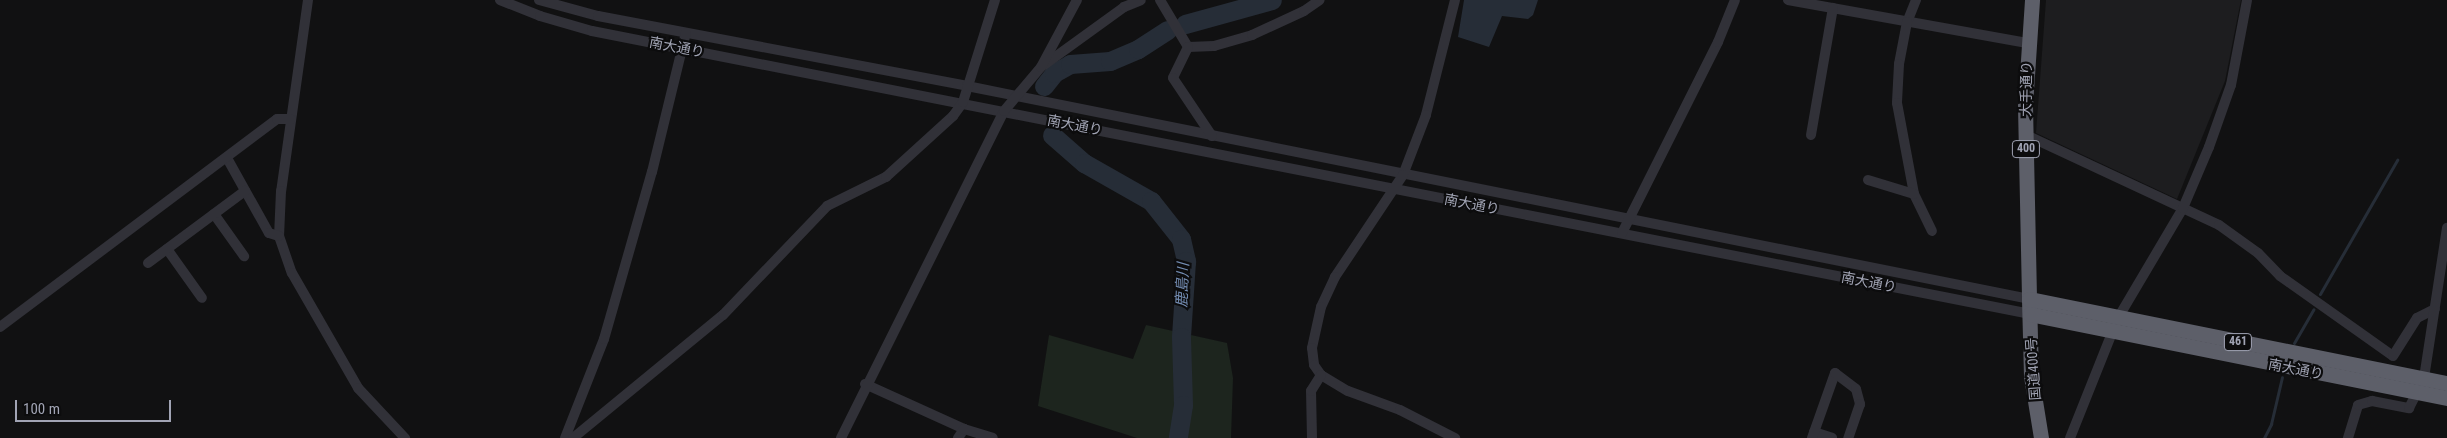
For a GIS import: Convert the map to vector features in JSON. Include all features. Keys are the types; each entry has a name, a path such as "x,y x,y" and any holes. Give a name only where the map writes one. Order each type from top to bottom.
{"highway":[{"name":"大手通り","path":"2029,298 2026,136 2027,43 2032,0"},
{"name":"国道400号","path":"2029,298 2031,376 2041,438"},
{"name":"南大通り","path":"2029,298 2115,325 2416,393 2447,398"},
{"name":"南大通り","path":"2030,314 2115,325 2447,383"}],"street":[{"path":"308,0 281,191 279,236 292,273 358,388 405,438"},
{"name":"南大通り","path":"500,0 540,16 592,31 962,102 2030,314"},
{"name":"南大通り","path":"539,0 598,16 967,86 1628,220 2029,298"},
{"path":"573,438 623,400 723,315 827,206 886,177 952,116 962,102 995,0"},
{"path":"1041,68 1077,0"},
{"path":"841,438 865,384 975,175 1004,111 1041,68 1124,7 1141,0"},
{"path":"1160,0 1188,47"},
{"path":"1188,47 1214,46 1252,35 1304,11 1320,0"},
{"path":"1455,0 1426,115 1403,175 1335,276 1321,307 1312,348 1314,365 1321,375 1348,391 1400,410 1455,438"},
{"path":"1622,233 1718,42 1735,0"},
{"path":"1788,0 2027,43"},
{"path":"1916,0 1907,22 1897,103 1914,194 1932,231"},
{"path":"2070,438 2115,325 2183,208 2231,85 2247,0"},
{"path":"1811,135 1833,8"},
{"path":"566,438 604,339 652,172 686,33"},
{"path":"1188,47 1174,78 1212,136"},
{"path":"0,327 277,119 291,119"},
{"path":"2026,136 2183,208 2227,231 2258,254 2280,276 2393,356 2417,318 2435,309"},
{"path":"226,158 269,233 279,236"},
{"path":"1868,180 1914,194"},
{"path":"148,263 246,191"},
{"path":"214,214 244,256"},
{"path":"2348,438 2358,405 2372,400 2409,408 2424,378 2447,228"},
{"path":"166,250 202,298"},
{"path":"1832,438 1813,435 1835,373 1856,389 1860,404 1848,438"},
{"path":"1312,438 1311,391 1321,375"},
{"path":"865,384 961,434 993,438"}],"shaded area":[{"path":"1464,0 1538,0 1533,15 1528,19 1502,16 1489,47 1458,37"},
{"path":"2046,0 2241,0 2225,81 2177,199 2036,133"},
{"path":"1146,325 1227,343 1233,378 1231,438 1137,438 1038,406 1049,335 1133,359"}],"waterway":[{"name":"鹿島川","path":"1185,24 1272,0"},
{"name":"鹿島川","path":"1044,86 1054,73 1070,64 1110,61 1138,49 1167,30"},
{"name":"鹿島川","path":"1052,135 1084,163 1151,201 1181,239 1186,261 1181,337 1183,405 1178,438"},
{"path":"2320,294 2397,160"},
{"path":"2294,343 2314,309"},
{"path":"2264,438 2271,424 2282,377"}]}
